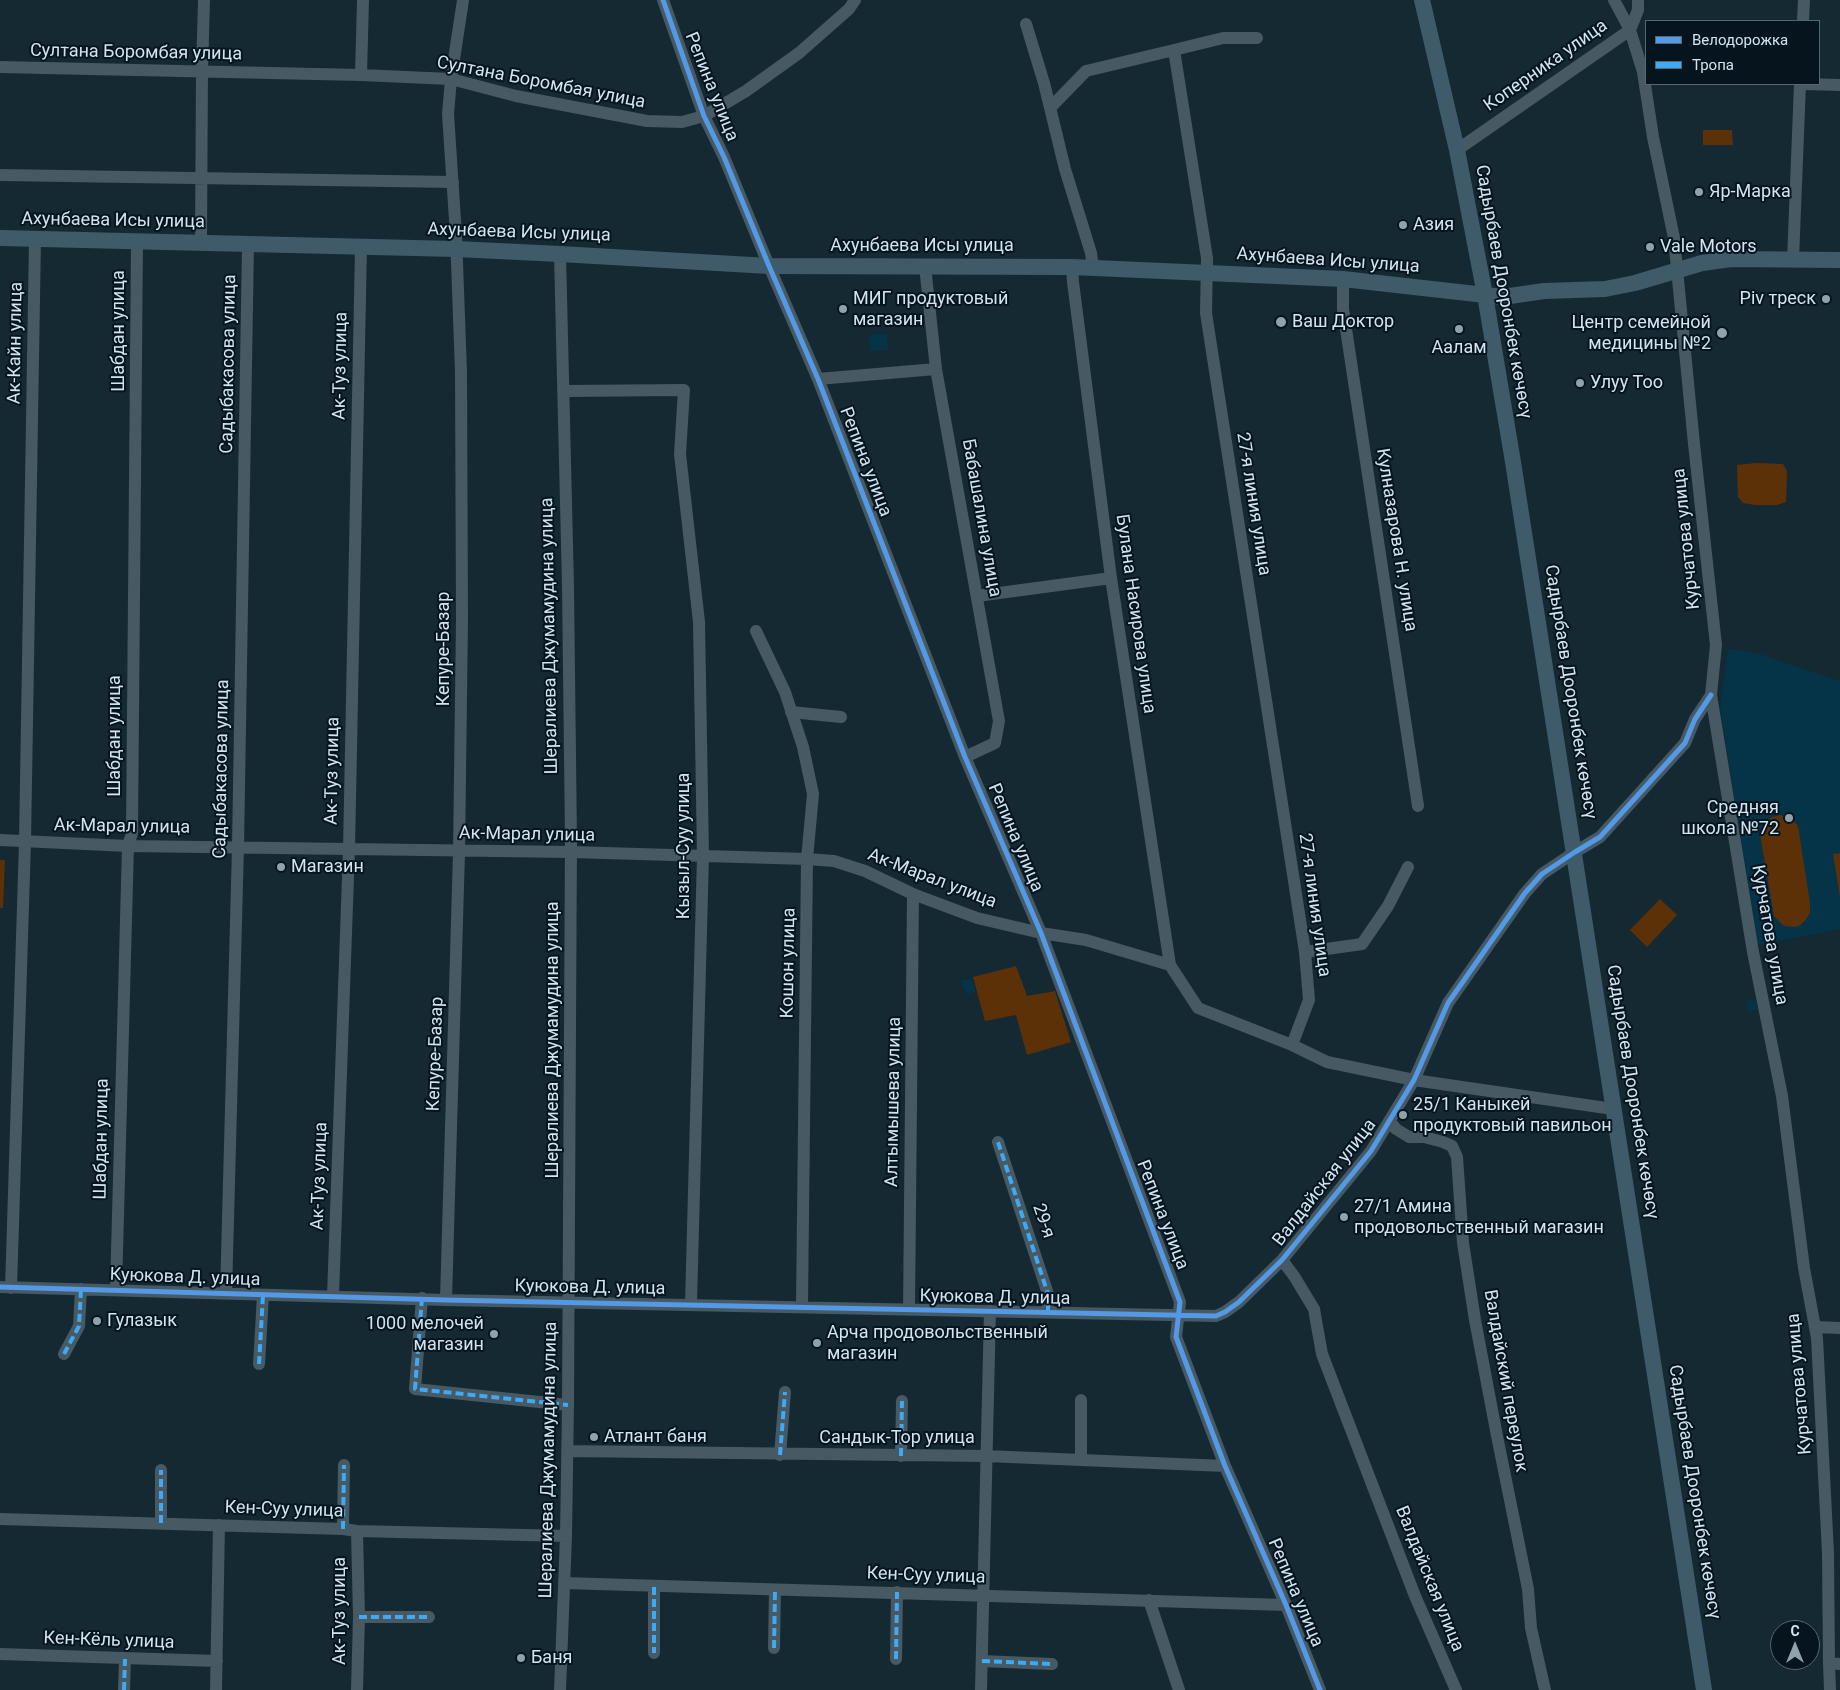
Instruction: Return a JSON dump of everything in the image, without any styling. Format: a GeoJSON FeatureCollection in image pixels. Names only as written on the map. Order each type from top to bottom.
{"type":"FeatureCollection","features":[{"type":"Feature","properties":{"kind":"main road","name":"Садырбаев Дооронбек көчөсү"},"geometry":{"type":"LineString","coordinates":[[1422,0],[1457,150],[1485,295],[1575,852],[1704,1690]]}},
{"type":"Feature","properties":{"kind":"main road","name":"Ахунбаева Исы улица"},"geometry":{"type":"LineString","coordinates":[[0,238],[456,250],[769,266],[1072,267],[1343,279],[1503,297],[1544,291],[1605,289],[1635,283],[1702,263],[1731,259],[1840,260]]}},
{"type":"Feature","properties":{"kind":"street"},"geometry":{"type":"LineString","coordinates":[[201,243],[204,0]]}},
{"type":"Feature","properties":{"kind":"street"},"geometry":{"type":"LineString","coordinates":[[361,75],[363,0]]}},
{"type":"Feature","properties":{"kind":"street","name":"Кепуре-Базар"},"geometry":{"type":"LineString","coordinates":[[446,1300],[459,852],[462,560],[461,372],[453,182],[448,114],[451,79],[463,0]]}},
{"type":"Feature","properties":{"kind":"street","name":"Репина улица"},"geometry":{"type":"LineString","coordinates":[[663,0],[704,116],[724,157],[818,379],[965,757],[1041,933],[1180,1302],[1176,1337],[1225,1466],[1286,1605],[1320,1690]]}},
{"type":"Feature","properties":{"kind":"street","name":"Султана Боромбая улица"},"geometry":{"type":"LineString","coordinates":[[0,67],[361,75],[451,79],[516,96],[647,122],[682,122],[704,116],[746,91],[799,53],[849,9],[855,0]]}},
{"type":"Feature","properties":{"kind":"street","name":"Курчатова улица"},"geometry":{"type":"LineString","coordinates":[[1614,0],[1630,30],[1643,72],[1653,137],[1674,238],[1716,644],[1711,695],[1753,952],[1782,1096],[1804,1268],[1815,1328],[1834,1553],[1834,1664],[1830,1690]]}},
{"type":"Feature","properties":{"kind":"street","name":"Коперника улица"},"geometry":{"type":"LineString","coordinates":[[1457,150],[1630,30],[1638,10],[1638,0]]}},
{"type":"Feature","properties":{"kind":"street"},"geometry":{"type":"LineString","coordinates":[[1803,20],[1804,0]]}},
{"type":"Feature","properties":{"kind":"street"},"geometry":{"type":"LineString","coordinates":[[1026,24],[1093,268]]}},
{"type":"Feature","properties":{"kind":"street"},"geometry":{"type":"LineString","coordinates":[[1050,108],[1086,71],[1223,38],[1257,38]]}},
{"type":"Feature","properties":{"kind":"street","name":"27-я линия улица"},"geometry":{"type":"LineString","coordinates":[[1174,50],[1206,258],[1206,313],[1306,952],[1309,1000],[1292,1045]]}},
{"type":"Feature","properties":{"kind":"street"},"geometry":{"type":"LineString","coordinates":[[1820,84],[1840,85]]}},
{"type":"Feature","properties":{"kind":"street"},"geometry":{"type":"LineString","coordinates":[[1793,260],[1800,85]]}},
{"type":"Feature","properties":{"kind":"street"},"geometry":{"type":"LineString","coordinates":[[0,176],[453,182]]}},
{"type":"Feature","properties":{"kind":"street","name":"Ак-Кайн улица"},"geometry":{"type":"LineString","coordinates":[[6,1287],[25,842],[35,239]]}},
{"type":"Feature","properties":{"kind":"street","name":"Шабдан улица"},"geometry":{"type":"LineString","coordinates":[[116,1290],[128,846],[132,833],[137,241]]}},
{"type":"Feature","properties":{"kind":"street","name":"Садыбакасова улица"},"geometry":{"type":"LineString","coordinates":[[226,1294],[238,847],[248,244]]}},
{"type":"Feature","properties":{"kind":"street","name":"Ак-Туз улица"},"geometry":{"type":"LineString","coordinates":[[333,1296],[349,849],[361,247]]}},
{"type":"Feature","properties":{"kind":"street","name":"Шералиева Джумамудина улица"},"geometry":{"type":"LineString","coordinates":[[560,254],[568,586],[571,852],[568,1405],[566,1536],[560,1690]]}},
{"type":"Feature","properties":{"kind":"street","name":"Бабашалина улица"},"geometry":{"type":"LineString","coordinates":[[925,266],[936,368],[999,721],[995,743],[965,757]]}},
{"type":"Feature","properties":{"kind":"street","name":"Булана Насирова улица"},"geometry":{"type":"LineString","coordinates":[[1072,267],[1111,578],[1170,965]]}},
{"type":"Feature","properties":{"kind":"street","name":"Кулназарова Н. улица"},"geometry":{"type":"LineString","coordinates":[[1343,279],[1342,294],[1345,318],[1418,806]]}},
{"type":"Feature","properties":{"kind":"street"},"geometry":{"type":"LineString","coordinates":[[818,379],[936,368]]}},
{"type":"Feature","properties":{"kind":"street","name":"Кызыл-Суу улица"},"geometry":{"type":"LineString","coordinates":[[563,391],[684,390],[680,454],[699,622],[703,856],[691,1304]]}},
{"type":"Feature","properties":{"kind":"street"},"geometry":{"type":"LineString","coordinates":[[977,596],[1111,578]]}},
{"type":"Feature","properties":{"kind":"street","name":"Кошон улица"},"geometry":{"type":"LineString","coordinates":[[756,631],[785,692],[792,712],[803,748],[812,794],[807,858],[802,1306]]}},
{"type":"Feature","properties":{"kind":"street","name":"Валдайская улица"},"geometry":{"type":"LineString","coordinates":[[1179,1315],[1207,1316],[1225,1312],[1258,1286],[1282,1260],[1371,1151],[1414,1080],[1448,1003],[1520,901],[1542,874],[1600,837],[1685,743],[1695,719],[1711,695]]}},
{"type":"Feature","properties":{"kind":"street"},"geometry":{"type":"LineString","coordinates":[[792,712],[841,716]]}},
{"type":"Feature","properties":{"kind":"street","name":"Ак-Марал улица"},"geometry":{"type":"LineString","coordinates":[[0,840],[128,846],[459,852],[571,852],[807,858],[834,861],[864,871],[913,894],[977,918],[1041,933]]}},
{"type":"Feature","properties":{"kind":"street"},"geometry":{"type":"LineString","coordinates":[[1306,952],[1362,944],[1388,906],[1408,867]]}},
{"type":"Feature","properties":{"kind":"street","name":"Алтымышева улица"},"geometry":{"type":"LineString","coordinates":[[909,1310],[913,894]]}},
{"type":"Feature","properties":{"kind":"street"},"geometry":{"type":"LineString","coordinates":[[1041,933],[1086,940],[1170,965],[1198,1008],[1292,1045],[1327,1062],[1414,1080],[1614,1109]]}},
{"type":"Feature","properties":{"kind":"street","name":"Валдайский переулок"},"geometry":{"type":"LineString","coordinates":[[1390,1122],[1409,1138],[1424,1138],[1452,1146],[1457,1157],[1467,1272],[1495,1426],[1528,1589],[1531,1628],[1545,1690]]}},
{"type":"Feature","properties":{"kind":"street","name":"29-я"},"geometry":{"type":"LineString","coordinates":[[998,1142],[1048,1294],[1048,1312]]}},
{"type":"Feature","properties":{"kind":"street","name":"Валдайская улица"},"geometry":{"type":"LineString","coordinates":[[1282,1260],[1314,1309],[1322,1354],[1415,1596],[1456,1690]]}},
{"type":"Feature","properties":{"kind":"street","name":"Куюкова Д. улица"},"geometry":{"type":"LineString","coordinates":[[6,1287],[446,1300],[1179,1315]]}},
{"type":"Feature","properties":{"kind":"street"},"geometry":{"type":"LineString","coordinates":[[64,1354],[79,1326],[81,1289]]}},
{"type":"Feature","properties":{"kind":"street"},"geometry":{"type":"LineString","coordinates":[[259,1364],[263,1295]]}},
{"type":"Feature","properties":{"kind":"street"},"geometry":{"type":"LineString","coordinates":[[422,1298],[415,1389],[568,1405]]}},
{"type":"Feature","properties":{"kind":"street"},"geometry":{"type":"LineString","coordinates":[[981,1690],[990,1312]]}},
{"type":"Feature","properties":{"kind":"street"},"geometry":{"type":"LineString","coordinates":[[1815,1328],[1840,1328]]}},
{"type":"Feature","properties":{"kind":"street"},"geometry":{"type":"LineString","coordinates":[[780,1455],[785,1392]]}},
{"type":"Feature","properties":{"kind":"street"},"geometry":{"type":"LineString","coordinates":[[1081,1400],[1081,1460]]}},
{"type":"Feature","properties":{"kind":"street"},"geometry":{"type":"LineString","coordinates":[[901,1456],[902,1401]]}},
{"type":"Feature","properties":{"kind":"street","name":"Сандык-Тор улица"},"geometry":{"type":"LineString","coordinates":[[567,1451],[986,1456],[1225,1466]]}},
{"type":"Feature","properties":{"kind":"street"},"geometry":{"type":"LineString","coordinates":[[343,1529],[344,1465]]}},
{"type":"Feature","properties":{"kind":"street"},"geometry":{"type":"LineString","coordinates":[[161,1470],[161,1523]]}},
{"type":"Feature","properties":{"kind":"street","name":"Кен-Суу улица"},"geometry":{"type":"LineString","coordinates":[[0,1519],[566,1536]]}},
{"type":"Feature","properties":{"kind":"street"},"geometry":{"type":"LineString","coordinates":[[216,1690],[220,1525]]}},
{"type":"Feature","properties":{"kind":"street","name":"Ак-Туз улица"},"geometry":{"type":"LineString","coordinates":[[357,1531],[359,1617],[357,1690]]}},
{"type":"Feature","properties":{"kind":"street","name":"Кен-Суу улица"},"geometry":{"type":"LineString","coordinates":[[564,1583],[1286,1605]]}},
{"type":"Feature","properties":{"kind":"street"},"geometry":{"type":"LineString","coordinates":[[654,1587],[654,1653]]}},
{"type":"Feature","properties":{"kind":"street"},"geometry":{"type":"LineString","coordinates":[[774,1648],[776,1590]]}},
{"type":"Feature","properties":{"kind":"street"},"geometry":{"type":"LineString","coordinates":[[896,1659],[897,1592]]}},
{"type":"Feature","properties":{"kind":"street"},"geometry":{"type":"LineString","coordinates":[[1149,1600],[1179,1690]]}},
{"type":"Feature","properties":{"kind":"street"},"geometry":{"type":"LineString","coordinates":[[359,1617],[429,1617]]}},
{"type":"Feature","properties":{"kind":"street","name":"Кен-Кёль улица"},"geometry":{"type":"LineString","coordinates":[[0,1654],[217,1661]]}},
{"type":"Feature","properties":{"kind":"street"},"geometry":{"type":"LineString","coordinates":[[124,1659],[124,1690]]}},
{"type":"Feature","properties":{"kind":"street"},"geometry":{"type":"LineString","coordinates":[[982,1661],[1052,1664]]}},
{"type":"Feature","properties":{"kind":"shaded area"},"geometry":{"type":"Polygon","coordinates":[[[1703,130],[1732,130],[1733,145],[1703,145],[1703,130]]]}},
{"type":"Feature","properties":{"kind":"shaded area"},"geometry":{"type":"Polygon","coordinates":[[[887,334],[888,350],[870,351],[869,335],[887,334]]]}},
{"type":"Feature","properties":{"kind":"shaded area"},"geometry":{"type":"Polygon","coordinates":[[[1756,463],[1783,464],[1787,471],[1786,502],[1777,505],[1755,505],[1743,503],[1738,497],[1737,465],[1756,463]]]}},
{"type":"Feature","properties":{"kind":"shaded area","name":"Средняя школа №72"},"geometry":{"type":"Polygon","coordinates":[[[1728,649],[1757,653],[1840,681],[1840,929],[1758,945],[1720,707],[1728,649]]]}},
{"type":"Feature","properties":{"kind":"shaded area"},"geometry":{"type":"Polygon","coordinates":[[[1780,815],[1792,819],[1798,826],[1810,903],[1810,912],[1807,918],[1801,925],[1795,927],[1784,926],[1774,916],[1760,834],[1766,820],[1780,815]]]}},
{"type":"Feature","properties":{"kind":"shaded area"},"geometry":{"type":"Polygon","coordinates":[[[1840,853],[1840,897],[1833,854],[1840,853]]]}},
{"type":"Feature","properties":{"kind":"shaded area"},"geometry":{"type":"Polygon","coordinates":[[[0,860],[5,860],[3,908],[0,908],[0,860]]]}},
{"type":"Feature","properties":{"kind":"shaded area"},"geometry":{"type":"Polygon","coordinates":[[[1660,899],[1677,915],[1647,947],[1630,930],[1660,899]]]}},
{"type":"Feature","properties":{"kind":"shaded area"},"geometry":{"type":"Polygon","coordinates":[[[1016,966],[1027,996],[1055,991],[1071,1042],[1027,1055],[1016,1015],[985,1021],[973,977],[1016,966]]]}},
{"type":"Feature","properties":{"kind":"shaded area"},"geometry":{"type":"Polygon","coordinates":[[[971,978],[976,991],[967,995],[961,981],[971,978]]]}},
{"type":"Feature","properties":{"kind":"shaded area"},"geometry":{"type":"Polygon","coordinates":[[[1756,1000],[1758,1010],[1748,1011],[1747,1001],[1756,1000]]]}},
{"type":"Feature","properties":{"kind":"marked path"},"geometry":{"type":"LineString","coordinates":[[998,1142],[1048,1294],[1048,1312]]}},
{"type":"Feature","properties":{"kind":"marked path"},"geometry":{"type":"LineString","coordinates":[[64,1354],[79,1326],[81,1289]]}},
{"type":"Feature","properties":{"kind":"marked path"},"geometry":{"type":"LineString","coordinates":[[259,1364],[263,1295]]}},
{"type":"Feature","properties":{"kind":"marked path"},"geometry":{"type":"LineString","coordinates":[[422,1298],[415,1389],[568,1405]]}},
{"type":"Feature","properties":{"kind":"marked path"},"geometry":{"type":"LineString","coordinates":[[780,1455],[785,1392]]}},
{"type":"Feature","properties":{"kind":"marked path"},"geometry":{"type":"LineString","coordinates":[[901,1456],[902,1401]]}},
{"type":"Feature","properties":{"kind":"marked path"},"geometry":{"type":"LineString","coordinates":[[343,1529],[344,1465]]}},
{"type":"Feature","properties":{"kind":"marked path"},"geometry":{"type":"LineString","coordinates":[[161,1470],[161,1523]]}},
{"type":"Feature","properties":{"kind":"marked path"},"geometry":{"type":"LineString","coordinates":[[654,1587],[654,1653]]}},
{"type":"Feature","properties":{"kind":"marked path"},"geometry":{"type":"LineString","coordinates":[[774,1648],[775,1590]]}},
{"type":"Feature","properties":{"kind":"marked path"},"geometry":{"type":"LineString","coordinates":[[896,1659],[897,1592]]}},
{"type":"Feature","properties":{"kind":"marked path"},"geometry":{"type":"LineString","coordinates":[[359,1617],[429,1617]]}},
{"type":"Feature","properties":{"kind":"marked path"},"geometry":{"type":"LineString","coordinates":[[124,1690],[125,1659]]}},
{"type":"Feature","properties":{"kind":"marked path"},"geometry":{"type":"LineString","coordinates":[[982,1661],[1052,1664]]}},
{"type":"Feature","properties":{"kind":"cycle path"},"geometry":{"type":"LineString","coordinates":[[663,0],[704,116],[724,157],[818,379],[965,757],[1041,933],[1180,1302],[1176,1337],[1225,1466],[1286,1605],[1320,1690]]}},
{"type":"Feature","properties":{"kind":"cycle path"},"geometry":{"type":"LineString","coordinates":[[0,1287],[446,1300],[1216,1316],[1239,1302],[1282,1260],[1371,1151],[1414,1080],[1448,1003],[1525,893],[1542,874],[1600,837],[1685,743],[1695,719],[1711,695]]}},
{"type":"Feature","properties":{"kind":"place","name":"Яр-Марка"},"geometry":{"type":"Point","coordinates":[1699,192]}},
{"type":"Feature","properties":{"kind":"place","name":"Азия"},"geometry":{"type":"Point","coordinates":[1403,225]}},
{"type":"Feature","properties":{"kind":"place","name":"Vale Motors"},"geometry":{"type":"Point","coordinates":[1650,247]}},
{"type":"Feature","properties":{"kind":"place","name":"Piv треск"},"geometry":{"type":"Point","coordinates":[1826,299]}},
{"type":"Feature","properties":{"kind":"place","name":"МИГ продуктовый магазин"},"geometry":{"type":"Point","coordinates":[843,309]}},
{"type":"Feature","properties":{"kind":"place","name":"Ваш Доктор"},"geometry":{"type":"Point","coordinates":[1281,322]}},
{"type":"Feature","properties":{"kind":"place","name":"Аалам"},"geometry":{"type":"Point","coordinates":[1459,329]}},
{"type":"Feature","properties":{"kind":"place","name":"Центр семейной медицины №2"},"geometry":{"type":"Point","coordinates":[1722,333]}},
{"type":"Feature","properties":{"kind":"place","name":"Улуу Тоо"},"geometry":{"type":"Point","coordinates":[1580,383]}},
{"type":"Feature","properties":{"kind":"place","name":"Средняя школа №72"},"geometry":{"type":"Point","coordinates":[1789,818]}},
{"type":"Feature","properties":{"kind":"place","name":"Магазин"},"geometry":{"type":"Point","coordinates":[281,867]}},
{"type":"Feature","properties":{"kind":"place","name":"25/1 Каныкей продуктовый павильон"},"geometry":{"type":"Point","coordinates":[1403,1115]}},
{"type":"Feature","properties":{"kind":"place","name":"27/1 Амина продовольственный магазин"},"geometry":{"type":"Point","coordinates":[1344,1217]}},
{"type":"Feature","properties":{"kind":"place","name":"Гулазык"},"geometry":{"type":"Point","coordinates":[97,1321]}},
{"type":"Feature","properties":{"kind":"place","name":"1000 мелочей магазин"},"geometry":{"type":"Point","coordinates":[494,1334]}},
{"type":"Feature","properties":{"kind":"place","name":"Арча продовольственный магазин"},"geometry":{"type":"Point","coordinates":[817,1343]}},
{"type":"Feature","properties":{"kind":"place","name":"Атлант баня"},"geometry":{"type":"Point","coordinates":[594,1437]}},
{"type":"Feature","properties":{"kind":"place","name":"Баня"},"geometry":{"type":"Point","coordinates":[521,1658]}}]}
